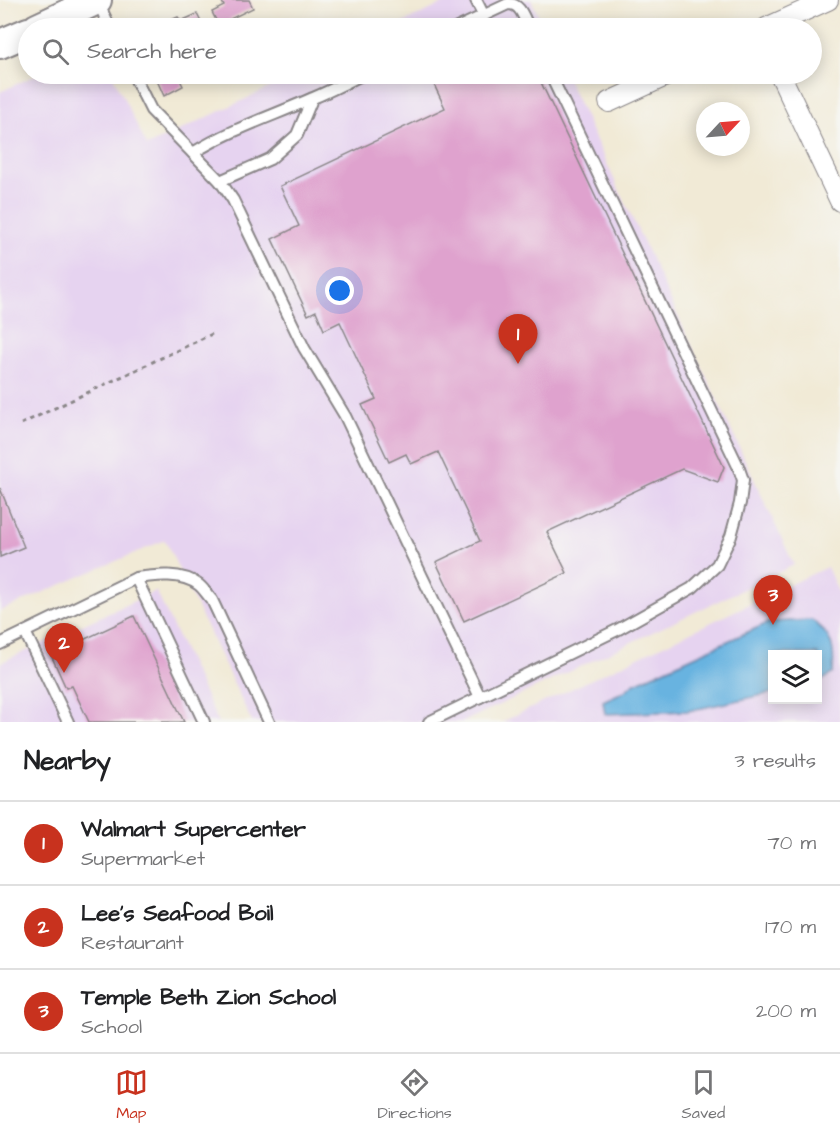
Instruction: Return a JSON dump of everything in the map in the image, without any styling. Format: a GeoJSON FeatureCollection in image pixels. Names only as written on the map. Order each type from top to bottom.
{"type":"FeatureCollection","features":[{"type":"Feature","properties":{"kind":"street"},"geometry":{"type":"LineString","coordinates":[[58,18],[97,0]]}},
{"type":"Feature","properties":{"kind":"street"},"geometry":{"type":"LineString","coordinates":[[788,18],[828,0]]}},
{"type":"Feature","properties":{"kind":"street"},"geometry":{"type":"LineString","coordinates":[[609,102],[648,84]]}},
{"type":"Feature","properties":{"kind":"street"},"geometry":{"type":"LineString","coordinates":[[785,84],[840,201]]}},
{"type":"Feature","properties":{"kind":"lane"},"geometry":{"type":"LineString","coordinates":[[97,0],[105,18]]}},
{"type":"Feature","properties":{"kind":"lane"},"geometry":{"type":"LineString","coordinates":[[476,0],[484,16]]}},
{"type":"Feature","properties":{"kind":"lane"},"geometry":{"type":"LineString","coordinates":[[480,18],[508,4],[518,6],[524,18]]}},
{"type":"Feature","properties":{"kind":"lane"},"geometry":{"type":"LineString","coordinates":[[138,84],[151,110],[220,181],[233,200],[304,348],[345,416],[480,697]]}},
{"type":"Feature","properties":{"kind":"lane"},"geometry":{"type":"LineString","coordinates":[[193,153],[256,121],[343,84]]}},
{"type":"Feature","properties":{"kind":"lane"},"geometry":{"type":"LineString","coordinates":[[429,722],[617,630],[692,588],[717,565],[731,536],[740,503],[743,480],[738,466],[555,84]]}},
{"type":"Feature","properties":{"kind":"lane"},"geometry":{"type":"LineString","coordinates":[[220,181],[270,159],[297,135],[312,99]]}},
{"type":"Feature","properties":{"kind":"lane"},"geometry":{"type":"LineString","coordinates":[[0,644],[136,578],[159,575],[180,577],[199,585],[212,600],[269,722]]}},
{"type":"Feature","properties":{"kind":"lane"},"geometry":{"type":"LineString","coordinates":[[136,578],[204,722]]}},
{"type":"Feature","properties":{"kind":"lane"},"geometry":{"type":"LineString","coordinates":[[25,632],[68,722]]}},
{"type":"Feature","properties":{"kind":"path"},"geometry":{"type":"LineString","coordinates":[[21,424],[212,334]]}},
{"type":"Feature","properties":{"kind":"shaded area"},"geometry":{"type":"Polygon","coordinates":[[[451,0],[531,0],[540,18],[413,18],[451,0]]]}},
{"type":"Feature","properties":{"kind":"shaded area"},"geometry":{"type":"Polygon","coordinates":[[[18,83],[117,84],[147,146],[277,84],[570,84],[794,565],[463,722],[252,722],[165,540],[0,611],[0,92],[18,83]]]}},
{"type":"Feature","properties":{"kind":"shaded area"},"geometry":{"type":"Polygon","coordinates":[[[827,567],[840,596],[840,722],[502,722],[827,567]]]}},
{"type":"Feature","properties":{"kind":"shaded area"},"geometry":{"type":"Polygon","coordinates":[[[156,591],[218,722],[0,722],[0,663],[156,591]]]}},
{"type":"Feature","properties":{"kind":"water"},"geometry":{"type":"Polygon","coordinates":[[[812,620],[831,643],[834,656],[833,673],[822,680],[822,650],[768,650],[768,694],[688,711],[605,714],[603,701],[625,691],[633,684],[770,622],[812,620]]]}},
{"type":"Feature","properties":{"kind":"building"},"geometry":{"type":"Polygon","coordinates":[[[221,0],[249,0],[253,8],[232,18],[215,18],[212,12],[224,6],[221,0]]]}},
{"type":"Feature","properties":{"kind":"building"},"geometry":{"type":"Polygon","coordinates":[[[159,84],[182,84],[183,86],[164,96],[159,84]]]}},
{"type":"Feature","properties":{"kind":"building"},"geometry":{"type":"Polygon","coordinates":[[[434,84],[542,84],[724,467],[718,482],[682,469],[547,532],[567,573],[464,621],[436,562],[480,541],[438,452],[411,464],[406,454],[389,462],[362,405],[376,399],[340,322],[324,330],[316,311],[308,315],[272,239],[299,226],[280,186],[445,108],[434,84]]]}},
{"type":"Feature","properties":{"kind":"building"},"geometry":{"type":"Polygon","coordinates":[[[0,488],[24,547],[0,557],[0,488]]]}},
{"type":"Feature","properties":{"kind":"building"},"geometry":{"type":"Polygon","coordinates":[[[134,616],[184,722],[89,722],[72,686],[66,688],[51,655],[134,616]]]}},
{"type":"Feature","properties":{"kind":"place","name":"Walmart Supercenter"},"geometry":{"type":"Point","coordinates":[518,364]}},
{"type":"Feature","properties":{"kind":"place","name":"Temple Beth Zion School"},"geometry":{"type":"Point","coordinates":[773,625]}},
{"type":"Feature","properties":{"kind":"place","name":"Lee's Seafood Boil"},"geometry":{"type":"Point","coordinates":[64,673]}}]}
